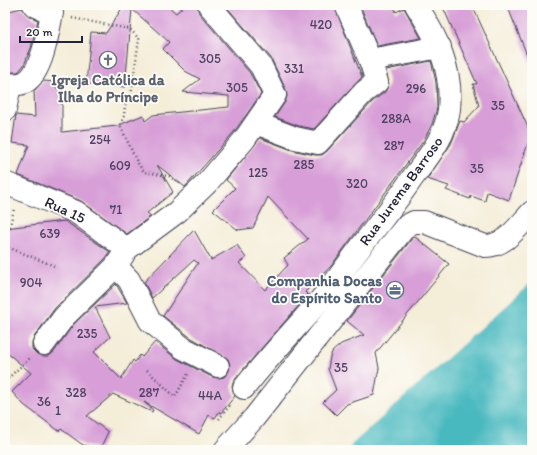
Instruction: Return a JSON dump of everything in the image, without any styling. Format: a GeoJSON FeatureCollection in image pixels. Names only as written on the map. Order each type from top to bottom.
{"type":"FeatureCollection","features":[{"type":"Feature","properties":{"kind":"street"},"geometry":{"type":"LineString","coordinates":[[44,344],[64,318],[122,257],[193,198],[233,154],[275,95],[262,66],[209,5]]}},
{"type":"Feature","properties":{"kind":"street"},"geometry":{"type":"LineString","coordinates":[[256,123],[295,138],[318,144],[364,92],[376,82],[370,60],[346,5]]}},
{"type":"Feature","properties":{"kind":"street","name":"Rua Jurema Barroso"},"geometry":{"type":"LineString","coordinates":[[244,388],[273,352],[320,300],[399,199],[434,149],[444,131],[449,110],[448,72],[440,47],[416,5]]}},
{"type":"Feature","properties":{"kind":"street"},"geometry":{"type":"LineString","coordinates":[[5,110],[7,85],[23,83],[30,79],[37,70],[43,9]]}},
{"type":"Feature","properties":{"kind":"street"},"geometry":{"type":"LineString","coordinates":[[370,60],[440,47]]}},
{"type":"Feature","properties":{"kind":"street","name":"Rua 15"},"geometry":{"type":"LineString","coordinates":[[12,186],[76,212],[122,257],[129,280],[150,321],[178,345],[209,360]]}},
{"type":"Feature","properties":{"kind":"street"},"geometry":{"type":"LineString","coordinates":[[225,450],[254,418],[406,226],[414,222],[424,222],[484,246],[495,246],[505,240],[532,212]]}},
{"type":"Feature","properties":{"kind":"path"},"geometry":{"type":"LineString","coordinates":[[43,9],[130,29],[139,39],[131,96],[125,105],[124,116],[120,125],[137,162],[144,172],[170,176],[193,198]]}},
{"type":"Feature","properties":{"kind":"path"},"geometry":{"type":"LineString","coordinates":[[12,186],[5,246],[57,267]]}},
{"type":"Feature","properties":{"kind":"path"},"geometry":{"type":"LineString","coordinates":[[5,380],[32,355],[40,360],[44,344]]}},
{"type":"Feature","properties":{"kind":"path"},"geometry":{"type":"LineString","coordinates":[[147,370],[175,397],[209,360]]}},
{"type":"Feature","properties":{"kind":"water"},"geometry":{"type":"Polygon","coordinates":[[[532,282],[532,450],[347,450],[349,446],[532,282]]]}},
{"type":"Feature","properties":{"kind":"pier"},"geometry":{"type":"Polygon","coordinates":[[[532,280],[532,282],[350,446],[356,450],[345,450],[348,445],[532,280]]]}},
{"type":"Feature","properties":{"kind":"building"},"geometry":{"type":"Polygon","coordinates":[[[124,5],[167,5],[176,13],[185,5],[197,5],[199,13],[250,73],[261,94],[234,132],[185,187],[157,165],[173,192],[147,213],[151,216],[127,234],[81,201],[18,175],[29,145],[12,143],[16,115],[35,117],[34,91],[43,81],[56,82],[56,88],[62,88],[62,132],[117,126],[143,115],[145,121],[153,115],[229,107],[229,96],[183,92],[200,79],[185,71],[163,49],[169,42],[132,9],[125,87],[86,84],[91,32],[106,33],[124,5]]]}},
{"type":"Feature","properties":{"kind":"building"},"geometry":{"type":"Polygon","coordinates":[[[225,5],[334,5],[362,77],[314,129],[299,126],[275,117],[285,102],[287,96],[286,90],[271,58],[225,5]]]}},
{"type":"Feature","properties":{"kind":"building"},"geometry":{"type":"Polygon","coordinates":[[[360,5],[393,5],[396,12],[404,8],[421,38],[377,46],[360,5]]]}},
{"type":"Feature","properties":{"kind":"building"},"geometry":{"type":"Polygon","coordinates":[[[442,5],[472,5],[531,134],[509,200],[487,192],[485,201],[471,196],[470,199],[446,190],[449,186],[427,179],[451,144],[460,121],[464,122],[479,106],[473,84],[477,84],[442,5]]]}},
{"type":"Feature","properties":{"kind":"building"},"geometry":{"type":"Polygon","coordinates":[[[507,5],[532,5],[532,65],[531,65],[507,5]]]}},
{"type":"Feature","properties":{"kind":"building"},"geometry":{"type":"Polygon","coordinates":[[[22,8],[29,16],[38,20],[31,48],[24,65],[18,72],[8,72],[5,71],[5,12],[22,8]]]}},
{"type":"Feature","properties":{"kind":"building"},"geometry":{"type":"Polygon","coordinates":[[[431,61],[436,82],[437,108],[432,124],[424,140],[331,266],[305,292],[308,295],[234,380],[232,386],[235,396],[215,418],[209,415],[199,434],[144,402],[153,410],[152,412],[113,394],[87,416],[108,432],[100,449],[83,445],[61,429],[59,431],[24,405],[12,392],[31,373],[5,351],[5,228],[65,221],[110,252],[106,258],[55,308],[34,337],[32,349],[37,354],[49,356],[54,352],[73,325],[116,284],[127,303],[95,307],[110,337],[94,352],[121,379],[133,360],[135,362],[140,355],[142,357],[155,342],[177,359],[212,377],[224,377],[229,371],[230,365],[228,359],[190,337],[163,316],[198,263],[194,260],[152,298],[144,282],[194,230],[211,260],[237,245],[246,258],[239,263],[265,290],[288,265],[284,258],[308,239],[268,197],[253,228],[238,230],[213,210],[235,188],[226,180],[260,138],[292,150],[322,155],[373,101],[385,92],[389,85],[386,70],[431,61]]]}},
{"type":"Feature","properties":{"kind":"building","name":"Companhia Docas do Espírito Santo"},"geometry":{"type":"Polygon","coordinates":[[[414,236],[449,264],[376,353],[379,368],[374,395],[347,404],[336,415],[323,402],[336,390],[328,369],[332,352],[341,344],[364,335],[347,321],[414,236]]]}},
{"type":"Feature","properties":{"kind":"place","name":"Igreja Católica da Ilha do Príncipe"},"geometry":{"type":"Point","coordinates":[108,60]}},
{"type":"Feature","properties":{"kind":"place","name":"Companhia Docas do Espírito Santo"},"geometry":{"type":"Point","coordinates":[395,290]}}]}
